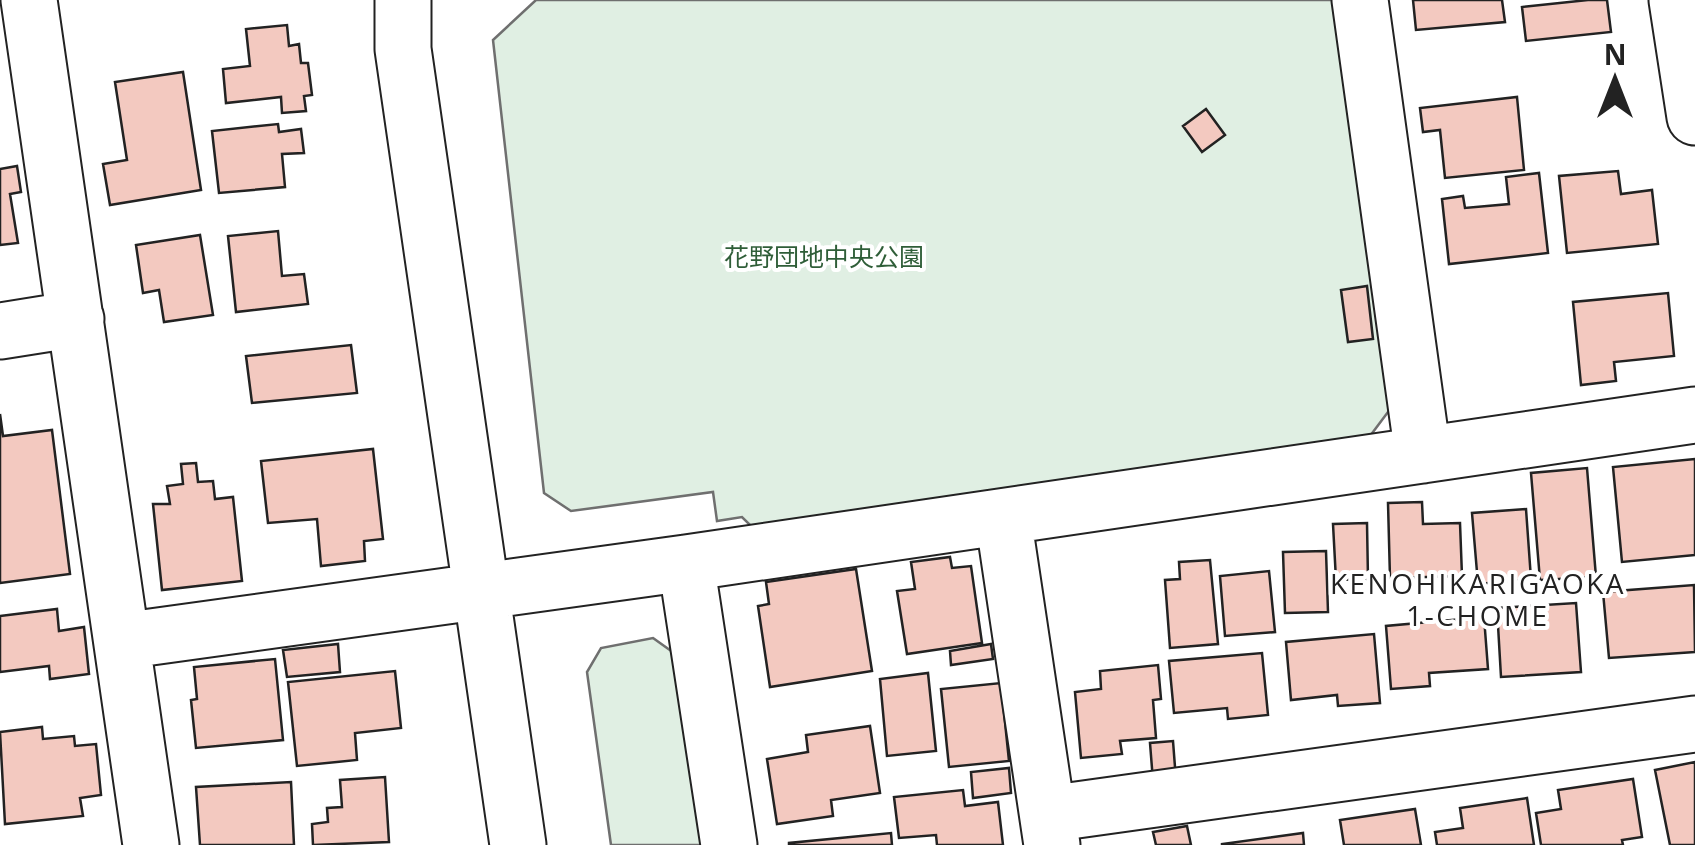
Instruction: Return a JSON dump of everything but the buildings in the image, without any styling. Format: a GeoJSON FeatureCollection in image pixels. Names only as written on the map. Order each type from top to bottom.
{"type":"FeatureCollection","features":[{"type":"Feature","properties":{"kind":"street"},"geometry":{"type":"LineString","coordinates":[[29,0],[151,845]]}},
{"type":"Feature","properties":{"kind":"street"},"geometry":{"type":"LineString","coordinates":[[403,0],[402,49],[518,845]]}},
{"type":"Feature","properties":{"kind":"street"},"geometry":{"type":"LineString","coordinates":[[1360,0],[1424,455]]}},
{"type":"Feature","properties":{"kind":"street"},"geometry":{"type":"LineString","coordinates":[[1677,0],[1693,94]]}},
{"type":"Feature","properties":{"kind":"street"},"geometry":{"type":"LineString","coordinates":[[0,331],[76,320]]}},
{"type":"Feature","properties":{"kind":"street"},"geometry":{"type":"LineString","coordinates":[[122,641],[686,563],[1695,415]]}},
{"type":"Feature","properties":{"kind":"street"},"geometry":{"type":"LineString","coordinates":[[1003,517],[1050,829],[1695,724]]}},
{"type":"Feature","properties":{"kind":"street"},"geometry":{"type":"LineString","coordinates":[[686,563],[729,845]]}},
{"type":"Feature","properties":{"kind":"green space","name":"花野団地中央公園"},"geometry":{"type":"Polygon","coordinates":[[[536,0],[1334,0],[1394,404],[1367,440],[752,527],[742,517],[717,521],[713,492],[571,511],[544,493],[493,40],[536,0]]]}},
{"type":"Feature","properties":{"kind":"green space"},"geometry":{"type":"Polygon","coordinates":[[[653,638],[674,653],[702,845],[611,845],[587,672],[601,648],[653,638]]]}},
{"type":"Feature","properties":{"kind":"district","name":"KENOHIKARIGAOKA 1-CHOME"},"geometry":{"type":"Point","coordinates":[1478,600]}}]}
